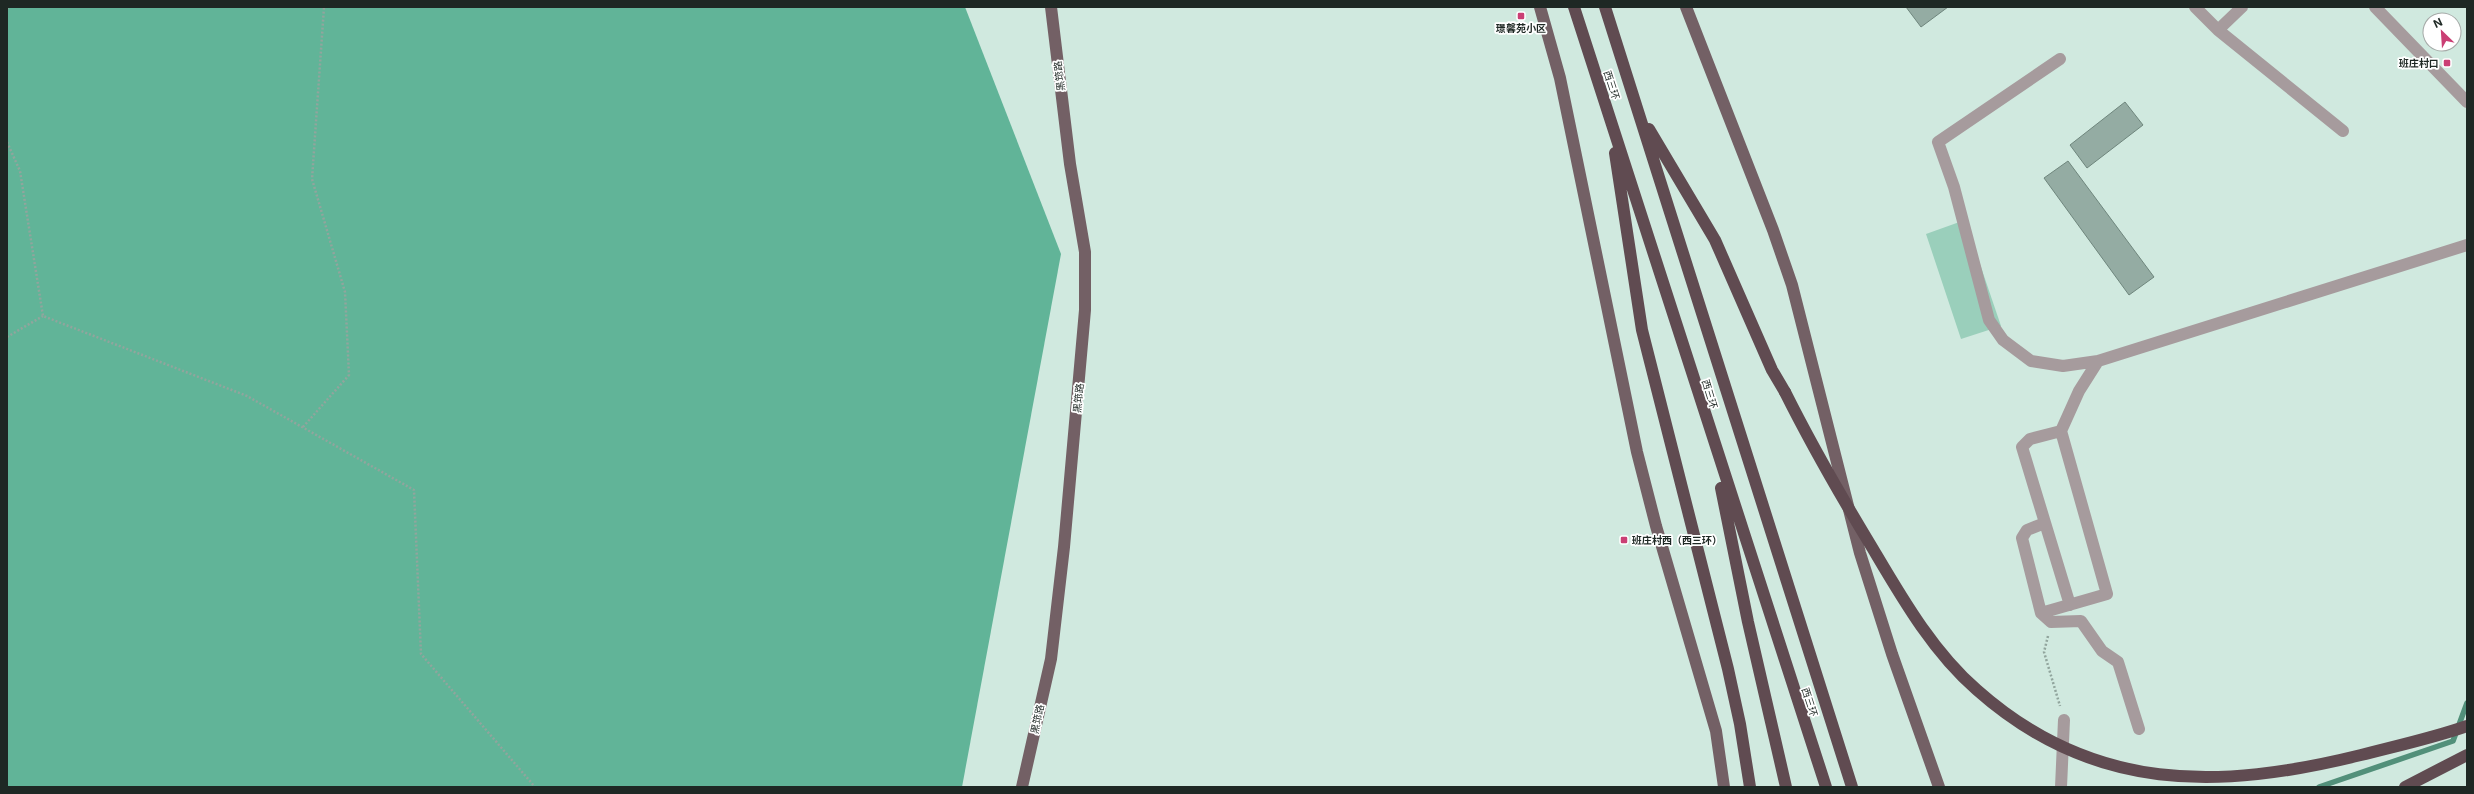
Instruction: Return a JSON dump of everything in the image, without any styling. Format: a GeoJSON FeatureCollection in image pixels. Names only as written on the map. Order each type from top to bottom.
{"type":"FeatureCollection","features":[{"type":"Feature","properties":{"kind":"highway","name":"西三环"},"geometry":{"type":"LineString","coordinates":[[1574,7],[1826,787]]}},
{"type":"Feature","properties":{"kind":"highway","name":"西三环"},"geometry":{"type":"LineString","coordinates":[[1605,7],[1852,787]]}},
{"type":"Feature","properties":{"kind":"highway"},"geometry":{"type":"LineString","coordinates":[[1638,108],[1715,240],[1772,370],[1831,480],[1908,607],[1936,645],[1975,689],[2010,717],[2048,739],[2092,759],[2133,771],[2172,777],[2211,778],[2266,774],[2318,766],[2467,726]]}},
{"type":"Feature","properties":{"kind":"highway"},"geometry":{"type":"LineString","coordinates":[[1609,116],[1642,330],[1712,602],[1742,739],[1750,787]]}},
{"type":"Feature","properties":{"kind":"highway"},"geometry":{"type":"LineString","coordinates":[[1708,424],[1748,622],[1786,787]]}},
{"type":"Feature","properties":{"kind":"highway"},"geometry":{"type":"LineString","coordinates":[[2405,787],[2467,755]]}},
{"type":"Feature","properties":{"kind":"main road","name":"黑筇路"},"geometry":{"type":"LineString","coordinates":[[1022,787],[1051,659],[1064,547],[1085,310],[1085,252],[1070,164],[1051,7]]}},
{"type":"Feature","properties":{"kind":"main road"},"geometry":{"type":"LineString","coordinates":[[1540,7],[1563,93],[1637,452],[1656,526],[1716,731],[1724,787]]}},
{"type":"Feature","properties":{"kind":"main road"},"geometry":{"type":"LineString","coordinates":[[1686,7],[1773,230],[1792,285],[1860,552],[1892,654],[1939,787]]}},
{"type":"Feature","properties":{"kind":"street"},"geometry":{"type":"LineString","coordinates":[[2195,7],[2218,30],[2344,131]]}},
{"type":"Feature","properties":{"kind":"street"},"geometry":{"type":"LineString","coordinates":[[2218,30],[2242,7]]}},
{"type":"Feature","properties":{"kind":"street"},"geometry":{"type":"LineString","coordinates":[[2375,7],[2467,102]]}},
{"type":"Feature","properties":{"kind":"street"},"geometry":{"type":"LineString","coordinates":[[2060,59],[1938,142],[1954,187],[1988,320],[2003,340],[2030,360],[2063,366],[2098,362],[2467,245]]}},
{"type":"Feature","properties":{"kind":"street"},"geometry":{"type":"LineString","coordinates":[[2041,613],[2107,594],[2061,431],[2080,391],[2098,362]]}},
{"type":"Feature","properties":{"kind":"street"},"geometry":{"type":"LineString","coordinates":[[2061,431],[2030,439],[2022,447],[2070,605]]}},
{"type":"Feature","properties":{"kind":"street"},"geometry":{"type":"LineString","coordinates":[[2045,523],[2027,530],[2022,538],[2041,613],[2051,622],[2081,621],[2102,651],[2118,662],[2139,729]]}},
{"type":"Feature","properties":{"kind":"street"},"geometry":{"type":"LineString","coordinates":[[2061,787],[2064,720]]}},
{"type":"Feature","properties":{"kind":"path"},"geometry":{"type":"LineString","coordinates":[[303,427],[350,375],[345,292],[312,180],[324,7]]}},
{"type":"Feature","properties":{"kind":"path"},"geometry":{"type":"LineString","coordinates":[[7,142],[20,171],[43,316]]}},
{"type":"Feature","properties":{"kind":"path"},"geometry":{"type":"LineString","coordinates":[[43,316],[247,396],[414,490],[421,654],[535,787]]}},
{"type":"Feature","properties":{"kind":"path"},"geometry":{"type":"LineString","coordinates":[[7,337],[43,316]]}},
{"type":"Feature","properties":{"kind":"path"},"geometry":{"type":"LineString","coordinates":[[2051,622],[2044,652],[2064,720]]}},
{"type":"Feature","properties":{"kind":"green space"},"geometry":{"type":"Polygon","coordinates":[[[7,7],[965,7],[1061,254],[962,787],[7,787],[7,7]]]}},
{"type":"Feature","properties":{"kind":"green space"},"geometry":{"type":"Polygon","coordinates":[[[1965,220],[2001,326],[1961,339],[1926,234],[1965,220]]]}},
{"type":"Feature","properties":{"kind":"building"},"geometry":{"type":"Polygon","coordinates":[[[1906,7],[1948,7],[1921,27],[1906,7]]]}},
{"type":"Feature","properties":{"kind":"building"},"geometry":{"type":"Polygon","coordinates":[[[2125,102],[2143,125],[2087,168],[2070,145],[2125,102]]]}},
{"type":"Feature","properties":{"kind":"building"},"geometry":{"type":"Polygon","coordinates":[[[2068,161],[2154,277],[2129,295],[2044,178],[2068,161]]]}},
{"type":"Feature","properties":{"kind":"waterway"},"geometry":{"type":"LineString","coordinates":[[2319,787],[2453,741],[2467,703]]}},
{"type":"Feature","properties":{"kind":"place","name":"璟馨苑小区"},"geometry":{"type":"Point","coordinates":[1521,16]}},
{"type":"Feature","properties":{"kind":"place","name":"班庄村口"},"geometry":{"type":"Point","coordinates":[2447,63]}},
{"type":"Feature","properties":{"kind":"place","name":"班庄村西（西三环）"},"geometry":{"type":"Point","coordinates":[1624,540]}}]}
